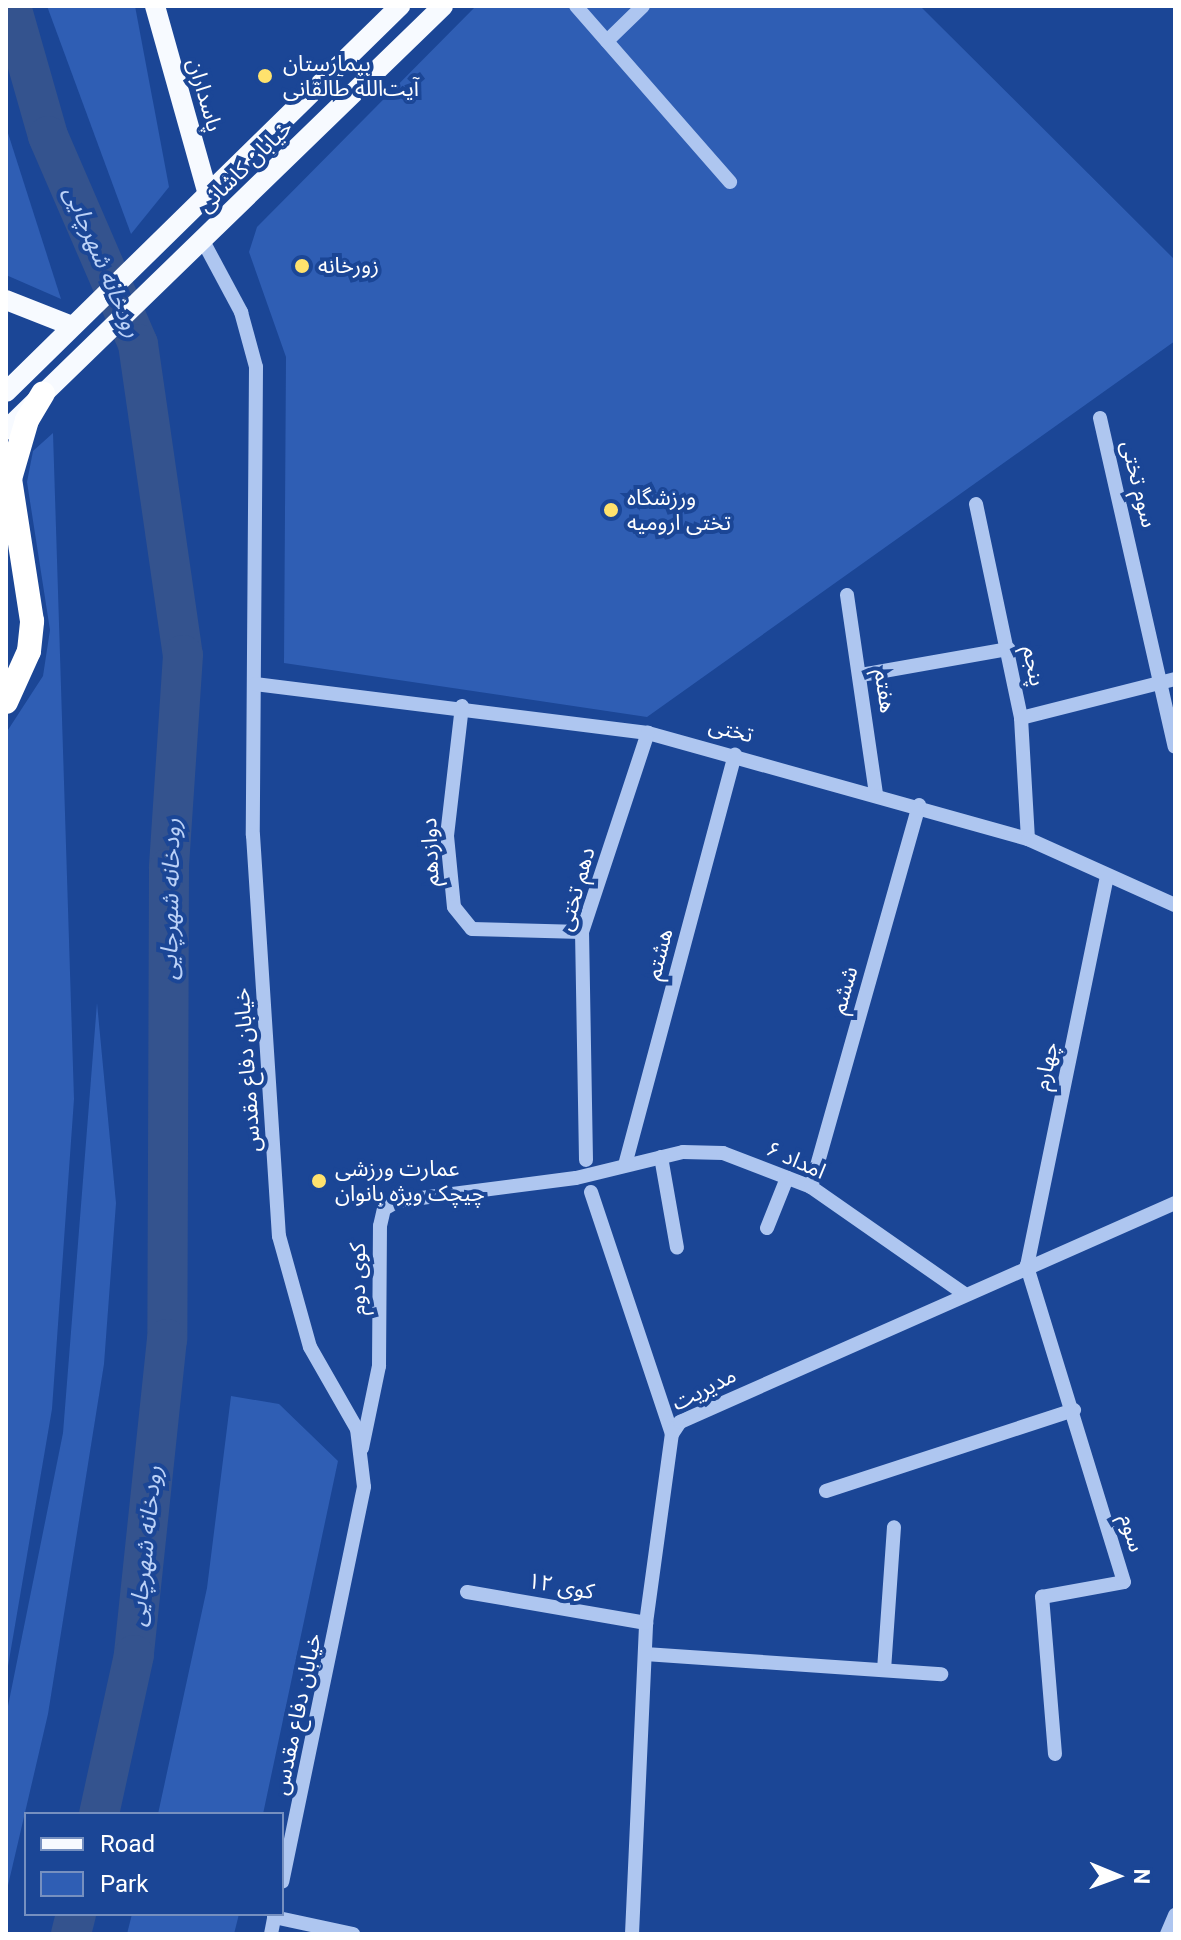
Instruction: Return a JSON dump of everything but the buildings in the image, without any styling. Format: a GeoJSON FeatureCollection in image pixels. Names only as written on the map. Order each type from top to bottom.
{"type":"FeatureCollection","features":[{"type":"Feature","properties":{"kind":"highway"},"geometry":{"type":"LineString","coordinates":[[6,702],[29,651],[32,621],[10,479],[27,420],[43,393]]}},
{"type":"Feature","properties":{"kind":"main road","name":"پاسداران"},"geometry":{"type":"LineString","coordinates":[[155,6],[209,198]]}},
{"type":"Feature","properties":{"kind":"main road","name":"خیابان کاشانی"},"geometry":{"type":"LineString","coordinates":[[6,392],[209,198],[400,6]]}},
{"type":"Feature","properties":{"kind":"main road","name":"خیابان کاشانی"},"geometry":{"type":"LineString","coordinates":[[6,430],[443,6]]}},
{"type":"Feature","properties":{"kind":"main road"},"geometry":{"type":"LineString","coordinates":[[6,300],[36,318],[72,326]]}},
{"type":"Feature","properties":{"kind":"street"},"geometry":{"type":"LineString","coordinates":[[576,6],[730,182]]}},
{"type":"Feature","properties":{"kind":"street"},"geometry":{"type":"LineString","coordinates":[[607,41],[643,6]]}},
{"type":"Feature","properties":{"kind":"street","name":"خیابان دفاع مقدس"},"geometry":{"type":"LineString","coordinates":[[203,241],[241,312],[256,367],[253,835],[279,1236],[310,1347],[357,1429],[360,1457],[356,1546],[284,1873]]}},
{"type":"Feature","properties":{"kind":"street","name":"سوم تختی"},"geometry":{"type":"LineString","coordinates":[[1100,418],[1170,680],[1175,747]]}},
{"type":"Feature","properties":{"kind":"street","name":"پنجم"},"geometry":{"type":"LineString","coordinates":[[976,504],[1009,649],[1021,718],[1028,839]]}},
{"type":"Feature","properties":{"kind":"street","name":"هفتم"},"geometry":{"type":"LineString","coordinates":[[847,595],[876,794]]}},
{"type":"Feature","properties":{"kind":"street"},"geometry":{"type":"LineString","coordinates":[[861,675],[1009,649]]}},
{"type":"Feature","properties":{"kind":"street"},"geometry":{"type":"LineString","coordinates":[[1021,718],[1170,680]]}},
{"type":"Feature","properties":{"kind":"street","name":"تختی"},"geometry":{"type":"LineString","coordinates":[[255,684],[462,706],[648,733],[919,805],[1028,839],[1175,905]]}},
{"type":"Feature","properties":{"kind":"street","name":"دوازدهم"},"geometry":{"type":"LineString","coordinates":[[462,706],[447,836],[454,907],[472,929],[582,932]]}},
{"type":"Feature","properties":{"kind":"street","name":"دهم تختی"},"geometry":{"type":"LineString","coordinates":[[586,1160],[582,932],[648,733]]}},
{"type":"Feature","properties":{"kind":"street","name":"هشتم"},"geometry":{"type":"LineString","coordinates":[[625,1165],[735,754]]}},
{"type":"Feature","properties":{"kind":"street","name":"ششم"},"geometry":{"type":"LineString","coordinates":[[811,1187],[919,805]]}},
{"type":"Feature","properties":{"kind":"street","name":"چهارم"},"geometry":{"type":"LineString","coordinates":[[1027,1266],[1107,876]]}},
{"type":"Feature","properties":{"kind":"street","name":"امداد ۶"},"geometry":{"type":"LineString","coordinates":[[585,1176],[661,1157],[723,1153],[811,1187],[963,1293]]}},
{"type":"Feature","properties":{"kind":"street"},"geometry":{"type":"LineString","coordinates":[[661,1157],[677,1248]]}},
{"type":"Feature","properties":{"kind":"street","name":"کوی دوم"},"geometry":{"type":"LineString","coordinates":[[360,1457],[379,1366],[384,1209],[398,1201],[585,1176]]}},
{"type":"Feature","properties":{"kind":"street"},"geometry":{"type":"LineString","coordinates":[[767,1228],[787,1178]]}},
{"type":"Feature","properties":{"kind":"street"},"geometry":{"type":"LineString","coordinates":[[591,1192],[672,1434]]}},
{"type":"Feature","properties":{"kind":"street","name":"مدیریت"},"geometry":{"type":"LineString","coordinates":[[632,1934],[646,1623],[672,1434],[680,1422],[963,1293],[1175,1204]]}},
{"type":"Feature","properties":{"kind":"street","name":"سوم"},"geometry":{"type":"LineString","coordinates":[[1027,1266],[1074,1410],[1124,1582],[1042,1597],[1055,1754]]}},
{"type":"Feature","properties":{"kind":"street"},"geometry":{"type":"LineString","coordinates":[[826,1491],[1074,1410]]}},
{"type":"Feature","properties":{"kind":"street"},"geometry":{"type":"LineString","coordinates":[[884,1670],[894,1527]]}},
{"type":"Feature","properties":{"kind":"street","name":"کوی ۱۲"},"geometry":{"type":"LineString","coordinates":[[467,1592],[646,1623]]}},
{"type":"Feature","properties":{"kind":"street"},"geometry":{"type":"LineString","coordinates":[[645,1654],[941,1674]]}},
{"type":"Feature","properties":{"kind":"street"},"geometry":{"type":"LineString","coordinates":[[1167,1934],[1175,1915]]}},
{"type":"Feature","properties":{"kind":"street"},"geometry":{"type":"LineString","coordinates":[[271,1934],[275,1916],[353,1934]]}},
{"type":"Feature","properties":{"kind":"green space"},"geometry":{"type":"Polygon","coordinates":[[[47,6],[135,6],[169,187],[131,234],[47,6]]]}},
{"type":"Feature","properties":{"kind":"green space","name":"ورزشگاه تختی ارومیه"},"geometry":{"type":"Polygon","coordinates":[[[476,6],[920,6],[1175,260],[1175,341],[647,717],[284,663],[286,357],[249,252],[257,227],[476,6]]]}},
{"type":"Feature","properties":{"kind":"green space"},"geometry":{"type":"Polygon","coordinates":[[[6,127],[61,299],[6,275],[6,127]]]}},
{"type":"Feature","properties":{"kind":"green space"},"geometry":{"type":"Polygon","coordinates":[[[53,433],[74,1099],[52,1409],[6,1678],[6,733],[43,676],[50,630],[27,482],[33,451],[53,433]]]}},
{"type":"Feature","properties":{"kind":"green space"},"geometry":{"type":"Polygon","coordinates":[[[97,1003],[116,1203],[104,1364],[48,1714],[6,1894],[6,1716],[63,1433],[97,1003]]]}},
{"type":"Feature","properties":{"kind":"green space"},"geometry":{"type":"Polygon","coordinates":[[[231,1396],[279,1404],[338,1461],[263,1812],[158,1812],[207,1588],[231,1396]]]}},
{"type":"Feature","properties":{"kind":"green space"},"geometry":{"type":"Polygon","coordinates":[[[132,1916],[238,1916],[234,1934],[127,1934],[132,1916]]]}},
{"type":"Feature","properties":{"kind":"waterway","name":"رودخانه شهرچایی"},"geometry":{"type":"LineString","coordinates":[[11,6],[48,136],[138,344],[183,655],[169,868],[167,1339],[134,1655],[99,1812]]}},
{"type":"Feature","properties":{"kind":"waterway","name":"رودخانه شهرچایی"},"geometry":{"type":"LineString","coordinates":[[71,1934],[76,1916]]}},
{"type":"Feature","properties":{"kind":"place","name":"بیمارستان آیت‌الله طالقانی"},"geometry":{"type":"Point","coordinates":[265,76]}},
{"type":"Feature","properties":{"kind":"place","name":"زورخانه"},"geometry":{"type":"Point","coordinates":[302,266]}},
{"type":"Feature","properties":{"kind":"place","name":"ورزشگاه تختی ارومیه"},"geometry":{"type":"Point","coordinates":[611,510]}},
{"type":"Feature","properties":{"kind":"place","name":"عمارت ورزشی چیچک ویژه بانوان"},"geometry":{"type":"Point","coordinates":[319,1181]}}]}
